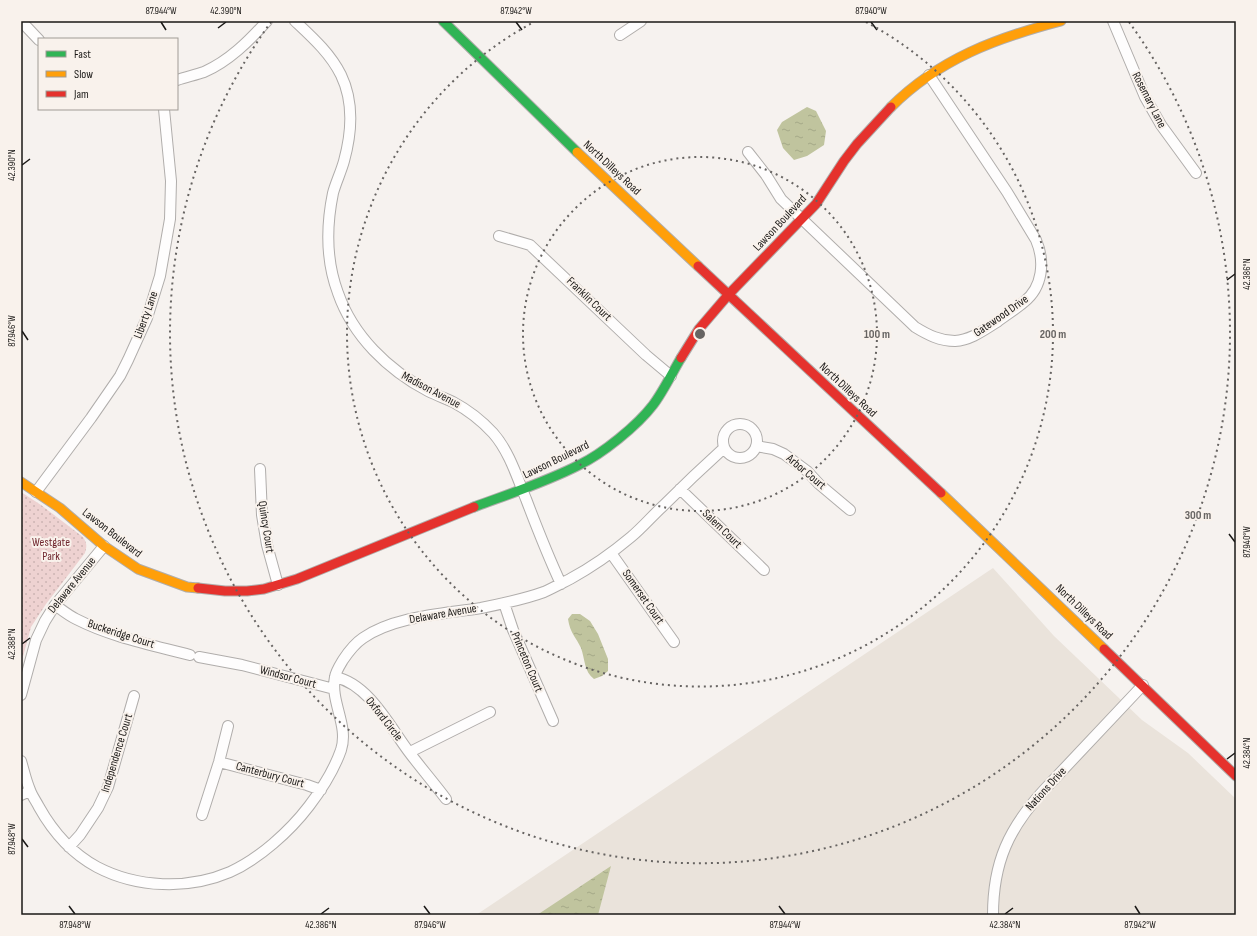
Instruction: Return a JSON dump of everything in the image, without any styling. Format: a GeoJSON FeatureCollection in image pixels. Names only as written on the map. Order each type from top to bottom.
{"type":"FeatureCollection","features":[{"type":"Feature","properties":{"kind":"street"},"geometry":{"type":"LineString","coordinates":[[21,21],[38,39]]}},
{"type":"Feature","properties":{"kind":"street"},"geometry":{"type":"LineString","coordinates":[[178,80],[204,72],[222,62],[239,50],[267,21]]}},
{"type":"Feature","properties":{"kind":"street","name":"Madison Avenue"},"geometry":{"type":"LineString","coordinates":[[294,21],[324,49],[340,74],[346,88],[350,106],[351,122],[348,142],[333,192],[328,230],[329,258],[338,294],[358,332],[379,356],[400,374],[428,391],[467,410],[480,419],[494,434],[508,456],[561,584]]}},
{"type":"Feature","properties":{"kind":"street","name":"North Dilleys Road"},"geometry":{"type":"LineString","coordinates":[[443,21],[587,162],[986,535],[1236,776]]}},
{"type":"Feature","properties":{"kind":"street"},"geometry":{"type":"LineString","coordinates":[[620,35],[641,21]]}},
{"type":"Feature","properties":{"kind":"street","name":"Lawson Boulevard"},"geometry":{"type":"LineString","coordinates":[[21,482],[60,508],[104,546],[138,569],[187,587],[225,591],[247,591],[278,585],[304,576],[471,508],[522,490],[580,465],[624,434],[653,405],[699,329],[729,294],[816,204],[857,144],[903,95],[947,64],[982,46],[1022,31],[1061,21]]}},
{"type":"Feature","properties":{"kind":"street","name":"Rosemary Lane"},"geometry":{"type":"LineString","coordinates":[[1113,21],[1145,96],[1161,125],[1196,173]]}},
{"type":"Feature","properties":{"kind":"street","name":"Gatewood Drive"},"geometry":{"type":"LineString","coordinates":[[748,152],[766,175],[781,199],[915,326],[926,334],[938,339],[955,341],[968,339],[983,331],[1026,302],[1034,292],[1040,278],[1042,265],[1040,248],[1007,192],[930,75]]}},
{"type":"Feature","properties":{"kind":"street","name":"Liberty Lane"},"geometry":{"type":"LineString","coordinates":[[36,492],[120,376],[147,318],[160,276],[170,214],[171,181],[164,110]]}},
{"type":"Feature","properties":{"kind":"street","name":"Franklin Court"},"geometry":{"type":"LineString","coordinates":[[499,236],[530,245],[646,355],[671,376]]}},
{"type":"Feature","properties":{"kind":"street"},"geometry":{"type":"LineString","coordinates":[[745,424],[750,427],[755,434],[756,446],[752,453],[748,456],[739,458],[731,456],[724,448],[723,438],[726,431],[734,425],[745,424]]}},
{"type":"Feature","properties":{"kind":"street","name":"Arbor Court"},"geometry":{"type":"LineString","coordinates":[[756,446],[773,449],[784,454],[807,471],[819,484],[850,510]]}},
{"type":"Feature","properties":{"kind":"street","name":"Delaware Avenue"},"geometry":{"type":"LineString","coordinates":[[21,761],[26,793],[43,813],[60,838],[69,847],[90,863],[103,870],[140,882],[168,885],[191,883],[233,871],[258,855],[296,821],[321,790],[335,764],[342,748],[342,724],[334,689],[335,677],[337,669],[354,644],[364,637],[386,627],[421,616],[484,608],[543,592],[561,584],[590,568],[634,535],[697,472],[724,448]]}},
{"type":"Feature","properties":{"kind":"street","name":"Quincy Court"},"geometry":{"type":"LineString","coordinates":[[260,469],[262,515],[267,545],[278,585]]}},
{"type":"Feature","properties":{"kind":"street","name":"Salem Court"},"geometry":{"type":"LineString","coordinates":[[680,489],[764,570]]}},
{"type":"Feature","properties":{"kind":"street","name":"Delaware Avenue"},"geometry":{"type":"LineString","coordinates":[[21,695],[36,640],[45,620],[55,605],[104,546]]}},
{"type":"Feature","properties":{"kind":"street","name":"Somerset Court"},"geometry":{"type":"LineString","coordinates":[[611,553],[674,642]]}},
{"type":"Feature","properties":{"kind":"street","name":"Princeton Court"},"geometry":{"type":"LineString","coordinates":[[504,603],[552,721]]}},
{"type":"Feature","properties":{"kind":"street","name":"Buckeridge Court"},"geometry":{"type":"LineString","coordinates":[[55,605],[74,618],[103,630],[148,644],[195,656],[242,665]]}},
{"type":"Feature","properties":{"kind":"street","name":"Windsor Court"},"geometry":{"type":"LineString","coordinates":[[242,665],[334,689]]}},
{"type":"Feature","properties":{"kind":"street","name":"Oxford Circle"},"geometry":{"type":"LineString","coordinates":[[335,677],[343,679],[356,687],[370,699],[446,799]]}},
{"type":"Feature","properties":{"kind":"street","name":"Nations Drive"},"geometry":{"type":"LineString","coordinates":[[993,915],[994,890],[1000,861],[1007,841],[1019,820],[1039,795],[1143,685]]}},
{"type":"Feature","properties":{"kind":"street","name":"Independence Court"},"geometry":{"type":"LineString","coordinates":[[69,847],[98,808],[108,787],[134,696]]}},
{"type":"Feature","properties":{"kind":"street","name":"Oxford Circle"},"geometry":{"type":"LineString","coordinates":[[410,752],[490,712]]}},
{"type":"Feature","properties":{"kind":"street","name":"Canterbury Court"},"geometry":{"type":"LineString","coordinates":[[202,815],[219,762],[228,726]]}},
{"type":"Feature","properties":{"kind":"street","name":"Canterbury Court"},"geometry":{"type":"LineString","coordinates":[[219,762],[321,790]]}},
{"type":"Feature","properties":{"kind":"shaded area"},"geometry":{"type":"Polygon","coordinates":[[[993,568],[1054,636],[1142,720],[1188,753],[1236,799],[1236,915],[476,915],[993,568]]]}},
{"type":"Feature","properties":{"kind":"green space","name":"Westgate Park"},"geometry":{"type":"Polygon","coordinates":[[[21,492],[41,505],[83,537],[86,546],[85,553],[46,604],[31,627],[21,664],[21,492]]]}},
{"type":"Feature","properties":{"kind":"water"},"geometry":{"type":"Polygon","coordinates":[[[807,107],[816,111],[826,131],[824,145],[807,156],[794,160],[783,148],[777,130],[782,122],[807,107]]]}},
{"type":"Feature","properties":{"kind":"water"},"geometry":{"type":"Polygon","coordinates":[[[572,614],[580,614],[590,621],[598,634],[608,659],[608,671],[602,676],[594,679],[588,673],[581,648],[569,624],[568,619],[572,614]]]}},
{"type":"Feature","properties":{"kind":"water"},"geometry":{"type":"Polygon","coordinates":[[[611,866],[598,915],[537,915],[611,866]]]}},
{"type":"Feature","properties":{"kind":"traffic: fast"},"geometry":{"type":"LineString","coordinates":[[443,21],[577,152]]}},
{"type":"Feature","properties":{"kind":"traffic: fast"},"geometry":{"type":"LineString","coordinates":[[474,507],[554,477],[588,460],[608,447],[638,422],[653,405],[681,358]]}},
{"type":"Feature","properties":{"kind":"traffic: slow"},"geometry":{"type":"LineString","coordinates":[[891,107],[909,90],[929,76],[970,52],[1014,35],[1061,21]]}},
{"type":"Feature","properties":{"kind":"traffic: slow"},"geometry":{"type":"LineString","coordinates":[[577,152],[698,266]]}},
{"type":"Feature","properties":{"kind":"traffic: slow"},"geometry":{"type":"LineString","coordinates":[[21,482],[60,508],[104,546],[138,569],[187,587],[198,588]]}},
{"type":"Feature","properties":{"kind":"traffic: slow"},"geometry":{"type":"LineString","coordinates":[[941,493],[1104,649]]}},
{"type":"Feature","properties":{"kind":"traffic: jam"},"geometry":{"type":"LineString","coordinates":[[681,358],[699,329],[729,294],[816,204],[857,144],[891,107]]}},
{"type":"Feature","properties":{"kind":"traffic: jam"},"geometry":{"type":"LineString","coordinates":[[698,266],[941,493]]}},
{"type":"Feature","properties":{"kind":"traffic: jam"},"geometry":{"type":"LineString","coordinates":[[198,588],[225,591],[264,589],[297,579],[474,507]]}},
{"type":"Feature","properties":{"kind":"traffic: jam"},"geometry":{"type":"LineString","coordinates":[[1104,649],[1236,776]]}}]}
